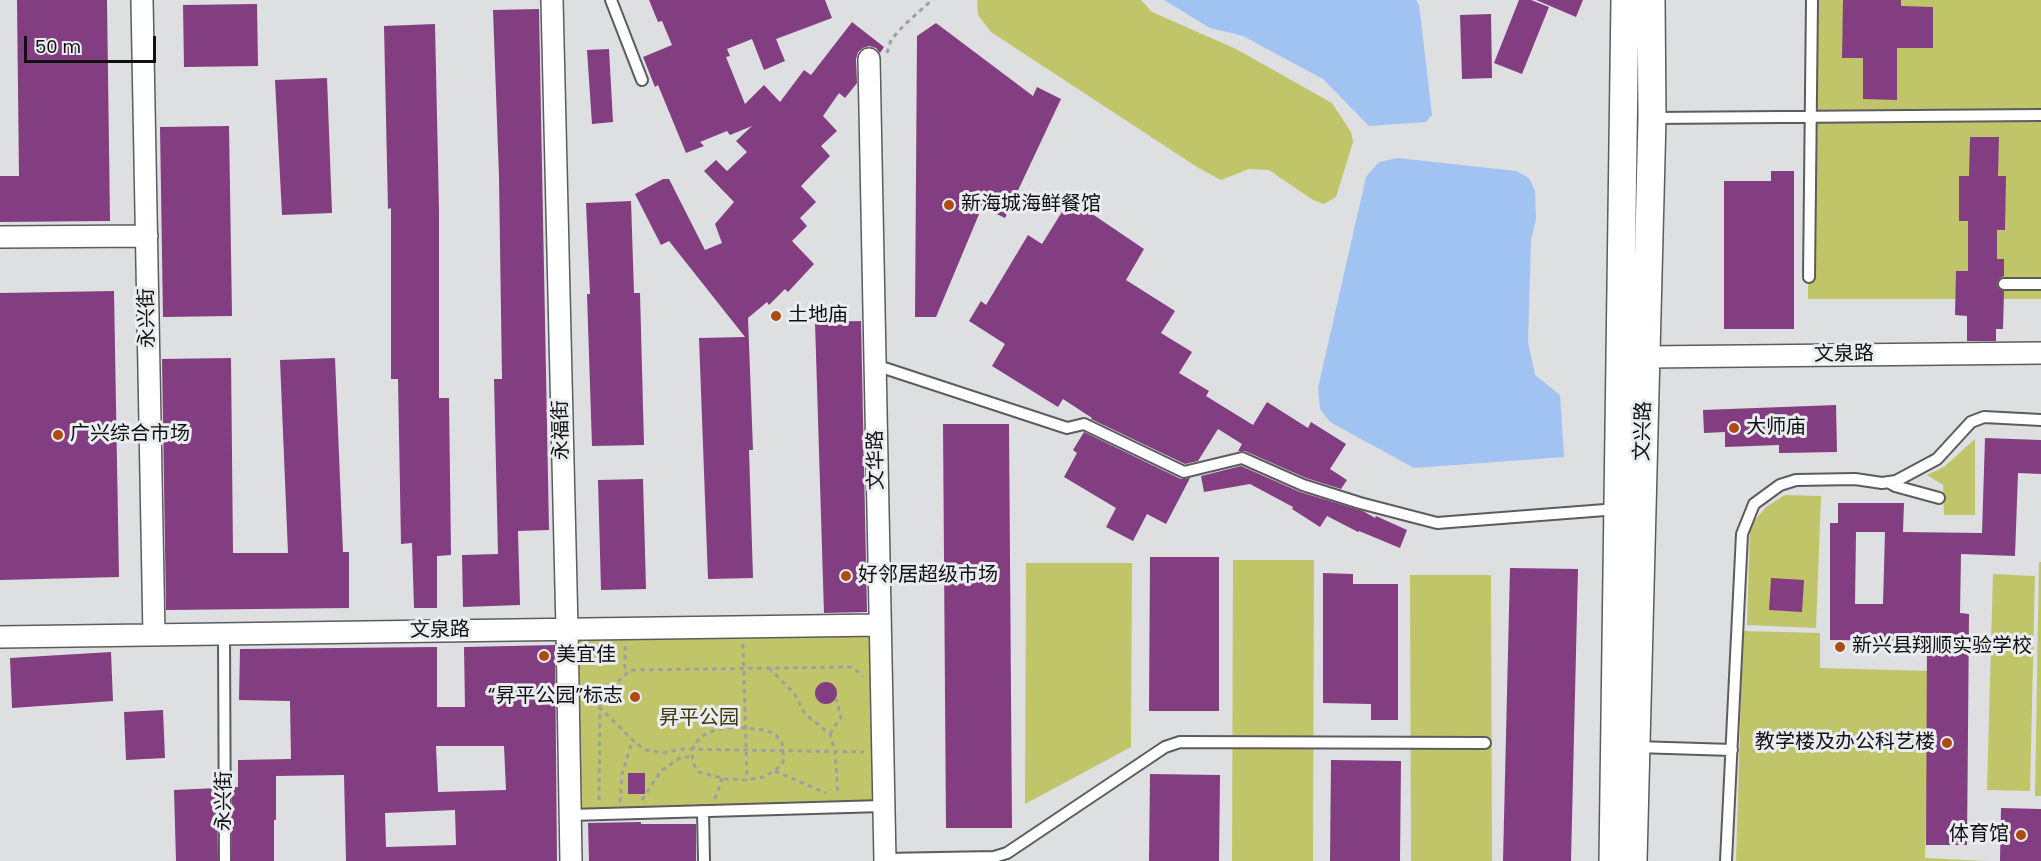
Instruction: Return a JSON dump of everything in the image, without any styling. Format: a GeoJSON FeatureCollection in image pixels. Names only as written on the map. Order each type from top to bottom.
{"type":"FeatureCollection","features":[{"type":"Feature","properties":{"kind":"street","name":"永兴街"},"geometry":{"type":"LineString","coordinates":[[142,0],[154,635]]}},
{"type":"Feature","properties":{"kind":"street","name":"永福街"},"geometry":{"type":"LineString","coordinates":[[552,0],[571,861]]}},
{"type":"Feature","properties":{"kind":"street","name":"文兴路"},"geometry":{"type":"LineString","coordinates":[[1625,0],[1618,509],[1629,547],[1636,747],[1633,861]]}},
{"type":"Feature","properties":{"kind":"street","name":"文兴路"},"geometry":{"type":"LineString","coordinates":[[1613,861],[1629,547],[1646,357],[1652,118],[1651,0]]}},
{"type":"Feature","properties":{"kind":"street","name":"文华路"},"geometry":{"type":"LineString","coordinates":[[878,58],[875,365],[885,860]]}},
{"type":"Feature","properties":{"kind":"street"},"geometry":{"type":"LineString","coordinates":[[0,237],[147,236]]}},
{"type":"Feature","properties":{"kind":"street","name":"文泉路"},"geometry":{"type":"LineString","coordinates":[[1646,357],[2041,353]]}},
{"type":"Feature","properties":{"kind":"street","name":"文泉路"},"geometry":{"type":"LineString","coordinates":[[0,638],[880,625]]}},
{"type":"Feature","properties":{"kind":"lane"},"geometry":{"type":"LineString","coordinates":[[611,0],[642,80]]}},
{"type":"Feature","properties":{"kind":"lane"},"geometry":{"type":"LineString","coordinates":[[1809,277],[1812,0]]}},
{"type":"Feature","properties":{"kind":"lane"},"geometry":{"type":"LineString","coordinates":[[1652,118],[2041,115]]}},
{"type":"Feature","properties":{"kind":"lane"},"geometry":{"type":"LineString","coordinates":[[2004,284],[2041,284]]}},
{"type":"Feature","properties":{"kind":"lane"},"geometry":{"type":"LineString","coordinates":[[875,365],[1067,428],[1084,424],[1184,472],[1242,458],[1303,485],[1437,523],[1618,509]]}},
{"type":"Feature","properties":{"kind":"lane"},"geometry":{"type":"LineString","coordinates":[[1726,861],[1742,534],[1754,504],[1780,485],[1796,480],[1855,478],[1882,483],[1896,481],[1937,459],[1971,422],[1984,417],[2041,420]]}},
{"type":"Feature","properties":{"kind":"lane"},"geometry":{"type":"LineString","coordinates":[[1888,482],[1939,498]]}},
{"type":"Feature","properties":{"kind":"lane","name":"永兴街"},"geometry":{"type":"LineString","coordinates":[[224,634],[225,861]]}},
{"type":"Feature","properties":{"kind":"lane"},"geometry":{"type":"LineString","coordinates":[[885,860],[994,857],[1007,853],[1165,747],[1180,742],[1485,743]]}},
{"type":"Feature","properties":{"kind":"lane"},"geometry":{"type":"LineString","coordinates":[[1636,747],[1732,750]]}},
{"type":"Feature","properties":{"kind":"lane"},"geometry":{"type":"LineString","coordinates":[[570,815],[599,808],[621,814],[884,806]]}},
{"type":"Feature","properties":{"kind":"lane"},"geometry":{"type":"LineString","coordinates":[[704,861],[707,811]]}},
{"type":"Feature","properties":{"kind":"path"},"geometry":{"type":"LineString","coordinates":[[878,58],[904,25],[932,0]]}},
{"type":"Feature","properties":{"kind":"path"},"geometry":{"type":"LineString","coordinates":[[625,628],[625,674]]}},
{"type":"Feature","properties":{"kind":"path"},"geometry":{"type":"LineString","coordinates":[[620,801],[599,808],[599,707],[600,699],[630,669],[851,667],[863,678],[864,684]]}},
{"type":"Feature","properties":{"kind":"path"},"geometry":{"type":"LineString","coordinates":[[744,668],[747,780]]}},
{"type":"Feature","properties":{"kind":"path"},"geometry":{"type":"LineString","coordinates":[[769,668],[794,693],[805,714],[830,734],[836,752],[839,799],[775,771]]}},
{"type":"Feature","properties":{"kind":"path"},"geometry":{"type":"LineString","coordinates":[[830,734],[841,717],[836,699]]}},
{"type":"Feature","properties":{"kind":"path"},"geometry":{"type":"LineString","coordinates":[[599,707],[646,750],[664,753],[692,749],[864,752]]}},
{"type":"Feature","properties":{"kind":"path"},"geometry":{"type":"LineString","coordinates":[[745,728],[766,730],[776,735],[782,743],[784,759],[781,766],[764,777],[747,780],[722,778],[699,772],[692,756],[694,744],[704,735],[716,730],[745,728]]}},
{"type":"Feature","properties":{"kind":"path"},"geometry":{"type":"LineString","coordinates":[[621,814],[622,774],[633,739]]}},
{"type":"Feature","properties":{"kind":"path"},"geometry":{"type":"LineString","coordinates":[[641,801],[661,771],[681,757],[692,756]]}},
{"type":"Feature","properties":{"kind":"path"},"geometry":{"type":"LineString","coordinates":[[707,811],[722,778]]}},
{"type":"Feature","properties":{"kind":"green space"},"geometry":{"type":"Polygon","coordinates":[[[977,0],[1141,0],[1152,12],[1236,49],[1332,103],[1351,132],[1353,142],[1336,197],[1324,204],[1313,200],[1269,170],[1249,169],[1221,180],[1197,167],[991,32],[978,15],[977,0]]]}},
{"type":"Feature","properties":{"kind":"green space"},"geometry":{"type":"Polygon","coordinates":[[[1808,0],[2041,0],[2041,299],[1808,299],[1808,0]]]}},
{"type":"Feature","properties":{"kind":"green space"},"geometry":{"type":"Polygon","coordinates":[[[1975,439],[1975,515],[1944,515],[1943,485],[1927,475],[1944,467],[1975,439]]]}},
{"type":"Feature","properties":{"kind":"green space"},"geometry":{"type":"Polygon","coordinates":[[[1785,495],[1821,496],[1816,628],[1747,625],[1750,526],[1766,507],[1785,495]]]}},
{"type":"Feature","properties":{"kind":"green space"},"geometry":{"type":"Polygon","coordinates":[[[1233,560],[1314,560],[1313,861],[1232,861],[1233,560]]]}},
{"type":"Feature","properties":{"kind":"green space"},"geometry":{"type":"Polygon","coordinates":[[[2039,562],[2041,562],[2041,796],[2035,796],[2039,562]]]}},
{"type":"Feature","properties":{"kind":"green space"},"geometry":{"type":"Polygon","coordinates":[[[1026,563],[1132,563],[1131,747],[1025,804],[1026,563]]]}},
{"type":"Feature","properties":{"kind":"green space"},"geometry":{"type":"Polygon","coordinates":[[[1993,574],[2035,576],[2030,791],[1987,790],[1993,574]]]}},
{"type":"Feature","properties":{"kind":"green space"},"geometry":{"type":"Polygon","coordinates":[[[1410,575],[1491,575],[1492,861],[1411,861],[1410,575]]]}},
{"type":"Feature","properties":{"kind":"green space","name":"昇平公园"},"geometry":{"type":"Polygon","coordinates":[[[880,625],[883,806],[570,815],[567,629],[880,625]]]}},
{"type":"Feature","properties":{"kind":"green space"},"geometry":{"type":"Polygon","coordinates":[[[1743,631],[1820,633],[1820,668],[1930,671],[1925,858],[1986,861],[1736,861],[1743,631]]]}},
{"type":"Feature","properties":{"kind":"water"},"geometry":{"type":"Polygon","coordinates":[[[1164,0],[1416,0],[1419,5],[1432,115],[1426,122],[1369,126],[1323,79],[1243,36],[1210,28],[1164,0]]]}},
{"type":"Feature","properties":{"kind":"water"},"geometry":{"type":"Polygon","coordinates":[[[1398,158],[1516,171],[1529,178],[1535,191],[1536,219],[1531,240],[1528,342],[1535,375],[1560,395],[1564,457],[1414,468],[1330,422],[1320,409],[1318,388],[1366,177],[1379,162],[1398,158]]]}},
{"type":"Feature","properties":{"kind":"building"},"geometry":{"type":"Polygon","coordinates":[[[17,0],[107,0],[110,221],[0,222],[0,176],[19,176],[17,0]]]}},
{"type":"Feature","properties":{"kind":"building"},"geometry":{"type":"Polygon","coordinates":[[[649,0],[825,0],[832,18],[776,39],[785,61],[764,70],[752,39],[727,49],[730,56],[726,57],[745,104],[764,85],[780,102],[804,70],[811,75],[852,22],[884,47],[880,53],[876,48],[869,46],[858,52],[857,83],[845,98],[839,93],[823,116],[837,131],[821,146],[830,156],[801,186],[816,202],[800,218],[807,226],[792,241],[814,264],[788,292],[785,289],[769,305],[767,302],[748,318],[753,450],[749,450],[753,578],[708,579],[699,338],[745,337],[669,241],[661,245],[635,194],[663,179],[669,179],[705,250],[722,243],[715,224],[734,202],[704,171],[716,160],[727,171],[747,152],[736,141],[752,126],[730,135],[727,131],[700,142],[704,146],[686,153],[658,85],[655,87],[643,57],[672,45],[662,21],[658,22],[649,0]]]}},
{"type":"Feature","properties":{"kind":"building"},"geometry":{"type":"Polygon","coordinates":[[[1519,0],[1531,0],[1549,7],[1522,74],[1494,63],[1519,0]]]}},
{"type":"Feature","properties":{"kind":"building"},"geometry":{"type":"Polygon","coordinates":[[[1536,0],[1583,0],[1576,17],[1536,0]]]}},
{"type":"Feature","properties":{"kind":"building"},"geometry":{"type":"Polygon","coordinates":[[[1843,0],[1901,0],[1901,6],[1933,7],[1933,48],[1897,48],[1897,100],[1863,99],[1863,58],[1842,58],[1843,0]]]}},
{"type":"Feature","properties":{"kind":"building"},"geometry":{"type":"Polygon","coordinates":[[[257,4],[258,66],[184,67],[183,5],[257,4]]]}},
{"type":"Feature","properties":{"kind":"building"},"geometry":{"type":"Polygon","coordinates":[[[539,9],[549,530],[518,531],[520,605],[463,607],[462,555],[498,554],[494,379],[502,379],[499,177],[493,10],[539,9]]]}},
{"type":"Feature","properties":{"kind":"building"},"geometry":{"type":"Polygon","coordinates":[[[1491,14],[1492,78],[1462,79],[1460,15],[1491,14]]]}},
{"type":"Feature","properties":{"kind":"building","name":"新海城海鲜餐馆"},"geometry":{"type":"Polygon","coordinates":[[[936,23],[1033,96],[1037,87],[1061,99],[1005,218],[982,207],[936,317],[915,317],[917,36],[936,23]]]}},
{"type":"Feature","properties":{"kind":"building"},"geometry":{"type":"Polygon","coordinates":[[[435,24],[439,210],[439,398],[449,398],[451,555],[437,556],[437,608],[414,608],[412,543],[401,544],[398,379],[391,379],[391,208],[388,209],[384,26],[435,24]]]}},
{"type":"Feature","properties":{"kind":"building"},"geometry":{"type":"Polygon","coordinates":[[[609,49],[613,122],[592,124],[587,50],[609,49]]]}},
{"type":"Feature","properties":{"kind":"building"},"geometry":{"type":"Polygon","coordinates":[[[327,78],[332,213],[282,215],[275,80],[327,78]]]}},
{"type":"Feature","properties":{"kind":"building"},"geometry":{"type":"Polygon","coordinates":[[[229,126],[232,316],[163,317],[160,127],[229,126]]]}},
{"type":"Feature","properties":{"kind":"building"},"geometry":{"type":"Polygon","coordinates":[[[1970,137],[1999,137],[1998,176],[2006,176],[2005,230],[1997,230],[1997,259],[2004,259],[2004,276],[1997,283],[1998,288],[2004,291],[2003,329],[1996,329],[1996,341],[1967,341],[1967,316],[1955,315],[1956,271],[1968,271],[1968,221],[1959,221],[1959,176],[1969,176],[1970,137]]]}},
{"type":"Feature","properties":{"kind":"building"},"geometry":{"type":"Polygon","coordinates":[[[1771,171],[1794,171],[1794,329],[1724,329],[1724,181],[1771,181],[1771,171]]]}},
{"type":"Feature","properties":{"kind":"building"},"geometry":{"type":"Polygon","coordinates":[[[1070,199],[1144,249],[1126,280],[1175,311],[1161,333],[1192,352],[1179,373],[1209,391],[1206,396],[1253,425],[1267,402],[1308,428],[1311,422],[1346,444],[1330,469],[1347,480],[1341,489],[1306,478],[1245,451],[1238,451],[1242,444],[1218,429],[1198,461],[1185,464],[1091,419],[1063,399],[1058,407],[992,366],[1005,344],[969,321],[981,301],[986,305],[1028,235],[1042,244],[1070,199]]]}},
{"type":"Feature","properties":{"kind":"building"},"geometry":{"type":"Polygon","coordinates":[[[631,201],[634,293],[640,293],[644,445],[592,446],[586,203],[631,201]]]}},
{"type":"Feature","properties":{"kind":"building","name":"广兴综合市场"},"geometry":{"type":"Polygon","coordinates":[[[114,291],[119,577],[0,580],[0,293],[114,291]]]}},
{"type":"Feature","properties":{"kind":"building"},"geometry":{"type":"Polygon","coordinates":[[[861,321],[867,612],[824,613],[815,322],[861,321]]]}},
{"type":"Feature","properties":{"kind":"building"},"geometry":{"type":"Polygon","coordinates":[[[231,358],[233,553],[288,553],[280,360],[335,358],[343,552],[349,552],[349,608],[166,610],[162,359],[231,358]]]}},
{"type":"Feature","properties":{"kind":"building"},"geometry":{"type":"Polygon","coordinates":[[[1836,405],[1837,452],[1779,453],[1779,445],[1725,447],[1725,432],[1704,433],[1703,410],[1836,405]]]}},
{"type":"Feature","properties":{"kind":"building"},"geometry":{"type":"Polygon","coordinates":[[[943,424],[1009,424],[1012,828],[946,828],[943,424]]]}},
{"type":"Feature","properties":{"kind":"building"},"geometry":{"type":"Polygon","coordinates":[[[1084,432],[1181,479],[1190,478],[1166,524],[1147,514],[1133,541],[1106,527],[1116,508],[1064,477],[1077,453],[1073,450],[1084,432]]]}},
{"type":"Feature","properties":{"kind":"building","name":"教学楼及办公科艺楼"},"geometry":{"type":"Polygon","coordinates":[[[1985,438],[2041,440],[2041,474],[2018,473],[2015,556],[1961,554],[1960,613],[1969,614],[1967,845],[1926,845],[1927,641],[1830,640],[1830,523],[1838,523],[1838,503],[1904,503],[1903,532],[1982,533],[1985,438]],[[1856,532],[1855,604],[1883,604],[1885,532],[1856,532]]]}},
{"type":"Feature","properties":{"kind":"building"},"geometry":{"type":"Polygon","coordinates":[[[1241,466],[1300,492],[1363,511],[1407,530],[1400,548],[1358,532],[1327,516],[1320,527],[1292,509],[1293,507],[1250,484],[1204,492],[1201,476],[1241,466]]]}},
{"type":"Feature","properties":{"kind":"building"},"geometry":{"type":"Polygon","coordinates":[[[643,479],[646,589],[601,590],[598,480],[643,479]]]}},
{"type":"Feature","properties":{"kind":"building"},"geometry":{"type":"Polygon","coordinates":[[[1150,557],[1219,557],[1219,711],[1149,711],[1150,557]]]}},
{"type":"Feature","properties":{"kind":"building"},"geometry":{"type":"Polygon","coordinates":[[[1510,568],[1578,569],[1571,861],[1503,861],[1510,568]]]}},
{"type":"Feature","properties":{"kind":"building"},"geometry":{"type":"Polygon","coordinates":[[[1323,573],[1353,574],[1353,584],[1398,584],[1398,720],[1371,720],[1371,704],[1323,703],[1323,573]]]}},
{"type":"Feature","properties":{"kind":"building"},"geometry":{"type":"Polygon","coordinates":[[[1771,578],[1804,580],[1802,612],[1769,610],[1771,578]]]}},
{"type":"Feature","properties":{"kind":"building"},"geometry":{"type":"Polygon","coordinates":[[[555,645],[557,861],[346,861],[344,775],[276,776],[274,861],[232,861],[232,787],[238,787],[238,760],[291,759],[290,701],[239,700],[240,649],[437,647],[437,707],[465,707],[464,647],[555,645]],[[436,746],[438,792],[506,790],[504,746],[436,746]],[[455,810],[385,813],[386,847],[456,845],[455,810]]]}},
{"type":"Feature","properties":{"kind":"building"},"geometry":{"type":"Polygon","coordinates":[[[111,652],[113,701],[12,708],[10,658],[111,652]]]}},
{"type":"Feature","properties":{"kind":"building"},"geometry":{"type":"Polygon","coordinates":[[[822,682],[830,682],[837,689],[837,697],[830,704],[822,704],[815,697],[815,689],[822,682]]]}},
{"type":"Feature","properties":{"kind":"building"},"geometry":{"type":"Polygon","coordinates":[[[163,710],[165,758],[126,760],[124,712],[163,710]]]}},
{"type":"Feature","properties":{"kind":"building"},"geometry":{"type":"Polygon","coordinates":[[[1331,760],[1401,761],[1400,861],[1330,861],[1331,760]]]}},
{"type":"Feature","properties":{"kind":"building"},"geometry":{"type":"Polygon","coordinates":[[[628,773],[645,773],[645,794],[628,794],[628,773]]]}},
{"type":"Feature","properties":{"kind":"building"},"geometry":{"type":"Polygon","coordinates":[[[1150,774],[1220,775],[1219,861],[1149,861],[1150,774]]]}},
{"type":"Feature","properties":{"kind":"building"},"geometry":{"type":"Polygon","coordinates":[[[217,788],[218,861],[176,861],[174,790],[217,788]]]}},
{"type":"Feature","properties":{"kind":"building","name":"体育馆"},"geometry":{"type":"Polygon","coordinates":[[[2001,808],[2041,809],[2041,861],[2000,861],[2001,808]]]}},
{"type":"Feature","properties":{"kind":"building"},"geometry":{"type":"Polygon","coordinates":[[[641,822],[641,824],[696,824],[696,861],[589,861],[588,823],[641,822]]]}},
{"type":"Feature","properties":{"kind":"place","name":"新海城海鲜餐馆"},"geometry":{"type":"Point","coordinates":[949,205]}},
{"type":"Feature","properties":{"kind":"place","name":"土地庙"},"geometry":{"type":"Point","coordinates":[776,316]}},
{"type":"Feature","properties":{"kind":"place","name":"大师庙"},"geometry":{"type":"Point","coordinates":[1734,428]}},
{"type":"Feature","properties":{"kind":"place","name":"广兴综合市场"},"geometry":{"type":"Point","coordinates":[58,435]}},
{"type":"Feature","properties":{"kind":"place","name":"好邻居超级市场"},"geometry":{"type":"Point","coordinates":[846,576]}},
{"type":"Feature","properties":{"kind":"place","name":"新兴县翔顺实验学校"},"geometry":{"type":"Point","coordinates":[1840,647]}},
{"type":"Feature","properties":{"kind":"place","name":"美宜佳"},"geometry":{"type":"Point","coordinates":[544,656]}},
{"type":"Feature","properties":{"kind":"place","name":"“昇平公园”标志"},"geometry":{"type":"Point","coordinates":[635,697]}},
{"type":"Feature","properties":{"kind":"place","name":"教学楼及办公科艺楼"},"geometry":{"type":"Point","coordinates":[1947,743]}},
{"type":"Feature","properties":{"kind":"place","name":"体育馆"},"geometry":{"type":"Point","coordinates":[2021,835]}}]}
